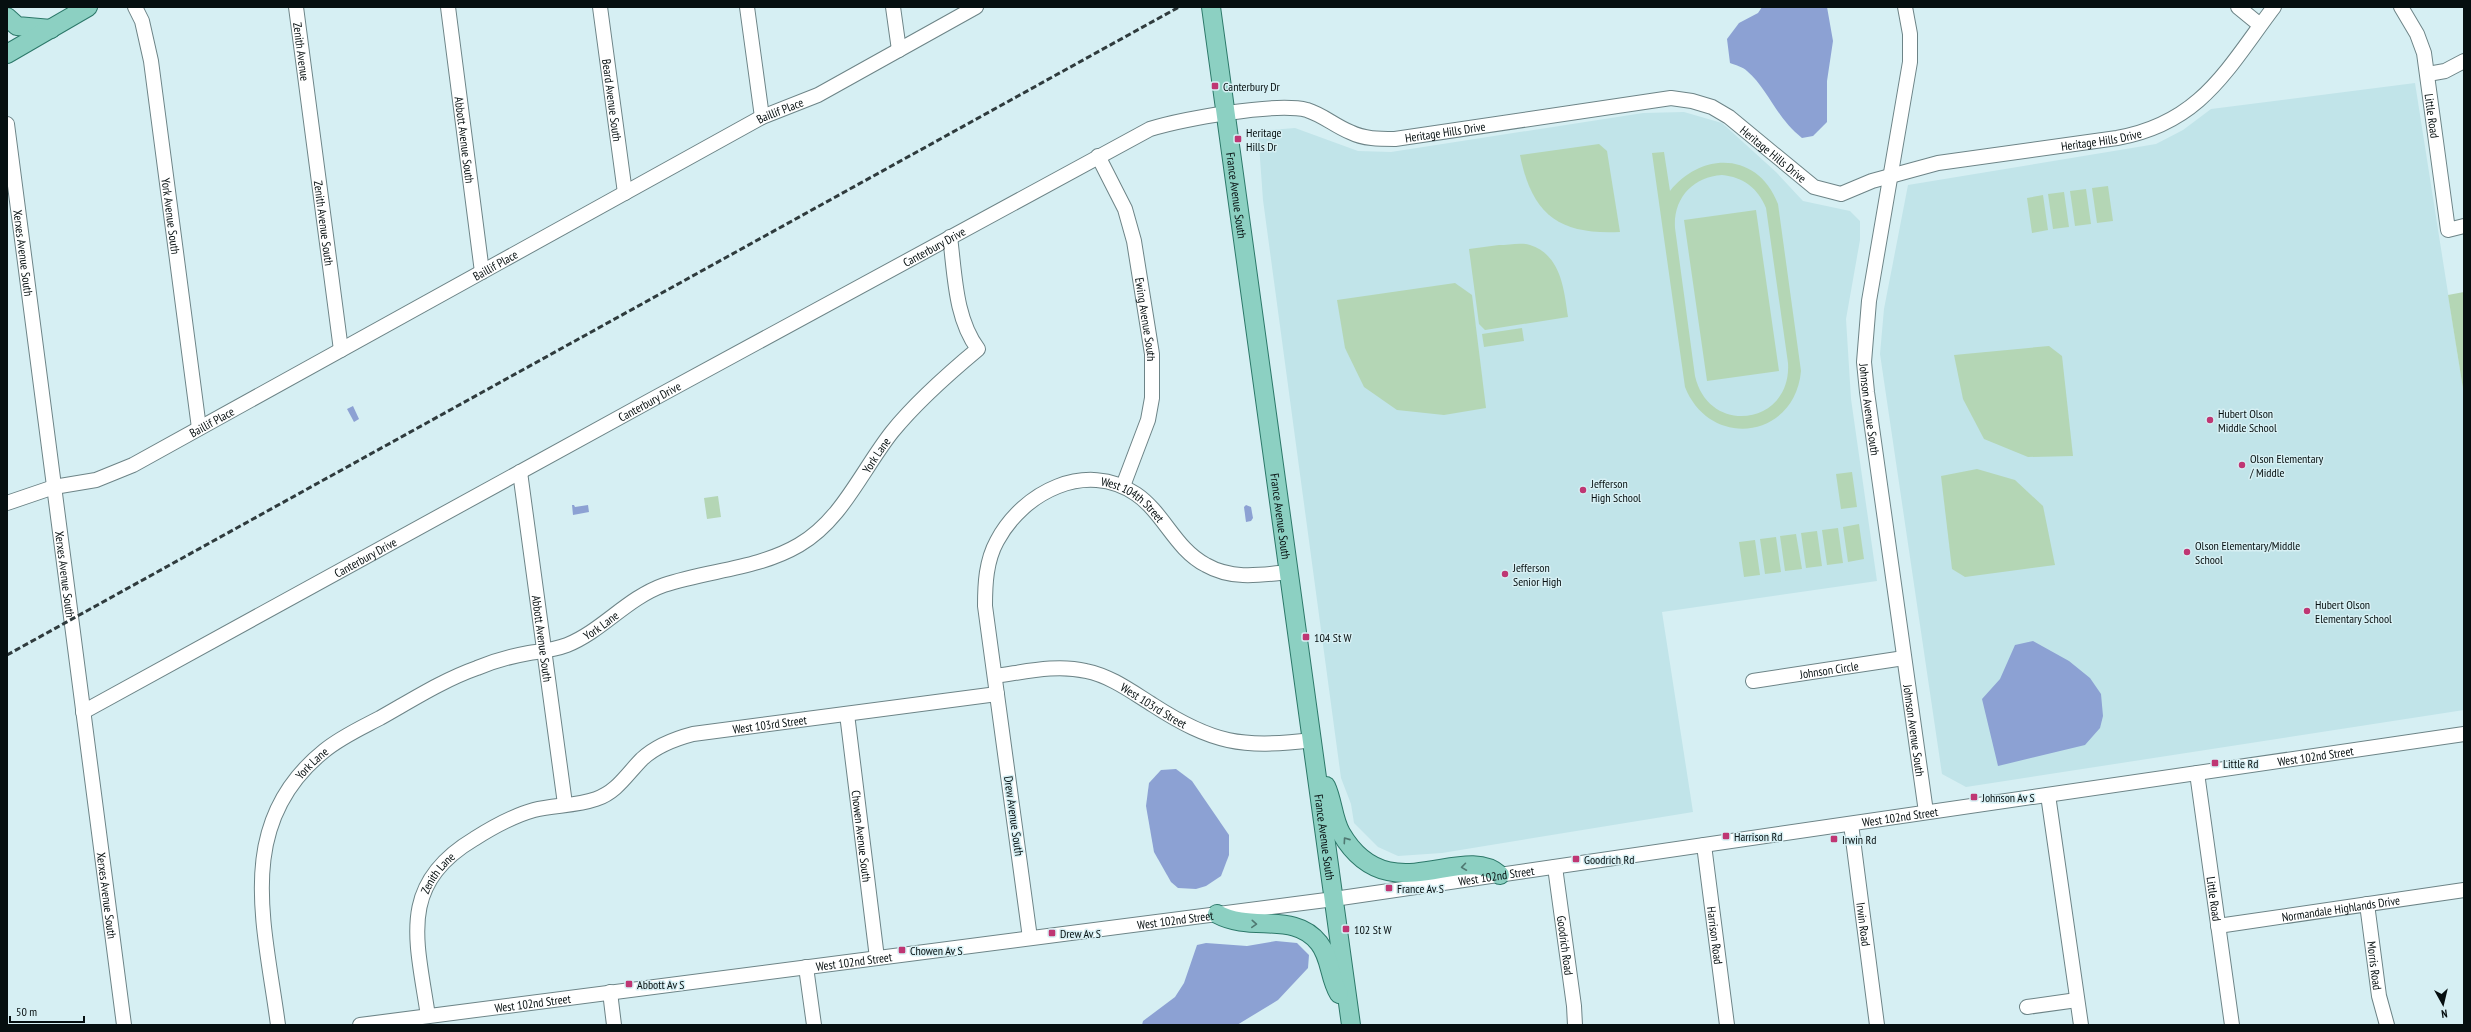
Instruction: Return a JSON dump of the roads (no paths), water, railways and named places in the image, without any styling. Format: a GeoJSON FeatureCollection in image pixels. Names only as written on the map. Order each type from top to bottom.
{"type":"FeatureCollection","features":[{"type":"Feature","properties":{"kind":"main road"},"geometry":{"type":"LineString","coordinates":[[7,54],[88,7]]}},
{"type":"Feature","properties":{"kind":"main road","name":"France Avenue South"},"geometry":{"type":"LineString","coordinates":[[1211,7],[1351,1025]]}},
{"type":"Feature","properties":{"kind":"main road"},"geometry":{"type":"LineString","coordinates":[[7,17],[17,26],[51,29]]}},
{"type":"Feature","properties":{"kind":"main road"},"geometry":{"type":"LineString","coordinates":[[1316,775],[1326,786],[1341,831],[1358,853],[1383,870],[1415,873],[1485,865],[1500,874]]}},
{"type":"Feature","properties":{"kind":"main road"},"geometry":{"type":"LineString","coordinates":[[1217,914],[1245,924],[1292,925],[1309,933],[1319,943],[1327,956],[1338,992],[1348,1002]]}},
{"type":"Feature","properties":{"kind":"street","name":"York Avenue South"},"geometry":{"type":"LineString","coordinates":[[135,7],[142,21],[151,61],[199,428]]}},
{"type":"Feature","properties":{"kind":"street","name":"Zenith Avenue"},"geometry":{"type":"LineString","coordinates":[[296,7],[308,96]]}},
{"type":"Feature","properties":{"kind":"street","name":"Abbott Avenue South"},"geometry":{"type":"LineString","coordinates":[[448,7],[482,272]]}},
{"type":"Feature","properties":{"kind":"street","name":"Beard Avenue South"},"geometry":{"type":"LineString","coordinates":[[600,7],[625,193]]}},
{"type":"Feature","properties":{"kind":"street"},"geometry":{"type":"LineString","coordinates":[[747,7],[762,117]]}},
{"type":"Feature","properties":{"kind":"street"},"geometry":{"type":"LineString","coordinates":[[893,7],[899,50]]}},
{"type":"Feature","properties":{"kind":"street","name":"Baillif Place"},"geometry":{"type":"LineString","coordinates":[[7,503],[54,487],[96,480],[115,474],[762,117],[818,96],[976,7]]}},
{"type":"Feature","properties":{"kind":"street","name":"Johnson Avenue South"},"geometry":{"type":"LineString","coordinates":[[1905,7],[1910,34],[1910,62],[1870,301],[1864,362],[1868,400],[1926,812]]}},
{"type":"Feature","properties":{"kind":"street"},"geometry":{"type":"LineString","coordinates":[[2238,7],[2260,25]]}},
{"type":"Feature","properties":{"kind":"street","name":"Heritage Hills Drive"},"geometry":{"type":"LineString","coordinates":[[1225,115],[1290,107],[1322,116],[1349,132],[1379,139],[1671,98],[1692,101],[1712,107],[1730,117],[1802,179],[1814,187],[1827,192],[1841,194],[1891,175],[1938,164],[2140,134],[2161,126],[2181,115],[2211,90],[2274,7]]}},
{"type":"Feature","properties":{"kind":"street","name":"Little Road"},"geometry":{"type":"LineString","coordinates":[[2401,7],[2417,34],[2428,74],[2448,230],[2464,226]]}},
{"type":"Feature","properties":{"kind":"street"},"geometry":{"type":"LineString","coordinates":[[2428,74],[2445,70],[2464,61]]}},
{"type":"Feature","properties":{"kind":"street","name":"Zenith Avenue South"},"geometry":{"type":"LineString","coordinates":[[308,96],[340,350]]}},
{"type":"Feature","properties":{"kind":"street","name":"Canterbury Drive"},"geometry":{"type":"LineString","coordinates":[[83,712],[1098,156],[1150,129],[1184,120],[1225,115]]}},
{"type":"Feature","properties":{"kind":"street","name":"Xerxes Avenue South"},"geometry":{"type":"LineString","coordinates":[[7,124],[124,1025]]}},
{"type":"Feature","properties":{"kind":"street","name":"Ewing Avenue South"},"geometry":{"type":"LineString","coordinates":[[1098,156],[1124,209],[1134,241],[1152,354],[1153,383],[1148,420],[1123,486]]}},
{"type":"Feature","properties":{"kind":"street","name":"York Lane"},"geometry":{"type":"LineString","coordinates":[[278,1025],[261,879],[263,854],[268,830],[278,807],[291,785],[307,766],[325,750],[450,679],[503,659],[544,652],[569,644],[627,604],[660,586],[697,575],[758,563],[781,555],[803,543],[838,511],[871,459],[919,402],[978,349],[969,337],[960,310],[950,237]]}},
{"type":"Feature","properties":{"kind":"street","name":"Abbott Avenue South"},"geometry":{"type":"LineString","coordinates":[[520,472],[565,804]]}},
{"type":"Feature","properties":{"kind":"street","name":"West 104th Street"},"geometry":{"type":"LineString","coordinates":[[995,676],[985,606],[985,584],[990,559],[996,542],[1008,523],[1022,507],[1040,494],[1060,485],[1084,480],[1103,480],[1123,486],[1146,503],[1191,556],[1206,566],[1241,576],[1289,572]]}},
{"type":"Feature","properties":{"kind":"street","name":"Johnson Circle"},"geometry":{"type":"LineString","coordinates":[[1753,681],[1904,658]]}},
{"type":"Feature","properties":{"kind":"street","name":"West 103rd Street"},"geometry":{"type":"LineString","coordinates":[[995,676],[1066,668],[1087,671],[1108,678],[1175,719],[1215,738],[1259,745],[1312,740]]}},
{"type":"Feature","properties":{"kind":"street","name":"Drew Avenue South"},"geometry":{"type":"LineString","coordinates":[[995,676],[1030,938]]}},
{"type":"Feature","properties":{"kind":"street","name":"West 103rd Street"},"geometry":{"type":"LineString","coordinates":[[565,804],[597,799],[609,792],[643,758],[674,739],[693,734],[997,694]]}},
{"type":"Feature","properties":{"kind":"street","name":"Chowen Avenue South"},"geometry":{"type":"LineString","coordinates":[[848,714],[877,958]]}},
{"type":"Feature","properties":{"kind":"street","name":"West 102nd Street"},"geometry":{"type":"LineString","coordinates":[[360,1025],[1334,899],[2464,734]]}},
{"type":"Feature","properties":{"kind":"street","name":"Little Road"},"geometry":{"type":"LineString","coordinates":[[2197,773],[2232,1025]]}},
{"type":"Feature","properties":{"kind":"street"},"geometry":{"type":"LineString","coordinates":[[2048,794],[2081,1025]]}},
{"type":"Feature","properties":{"kind":"street","name":"Zenith Lane"},"geometry":{"type":"LineString","coordinates":[[428,1016],[417,927],[420,901],[427,883],[438,866],[453,852],[499,823],[534,810],[565,804]]}},
{"type":"Feature","properties":{"kind":"street","name":"Irwin Road"},"geometry":{"type":"LineString","coordinates":[[1851,824],[1877,1025]]}},
{"type":"Feature","properties":{"kind":"street","name":"Harrison Road"},"geometry":{"type":"LineString","coordinates":[[1704,845],[1727,1025]]}},
{"type":"Feature","properties":{"kind":"street","name":"Goodrich Road"},"geometry":{"type":"LineString","coordinates":[[1555,867],[1574,1006],[1575,1025]]}},
{"type":"Feature","properties":{"kind":"street","name":"Normandale Highlands Drive"},"geometry":{"type":"LineString","coordinates":[[2218,926],[2464,890]]}},
{"type":"Feature","properties":{"kind":"street","name":"Morris Road"},"geometry":{"type":"LineString","coordinates":[[2368,904],[2379,996],[2387,1025]]}},
{"type":"Feature","properties":{"kind":"street"},"geometry":{"type":"LineString","coordinates":[[806,967],[814,1025]]}},
{"type":"Feature","properties":{"kind":"street"},"geometry":{"type":"LineString","coordinates":[[610,992],[614,1025]]}},
{"type":"Feature","properties":{"kind":"street"},"geometry":{"type":"LineString","coordinates":[[2027,1007],[2077,1000]]}},
{"type":"Feature","properties":{"kind":"water"},"geometry":{"type":"Polygon","coordinates":[[[1762,7],[1827,7],[1833,41],[1827,81],[1827,122],[1813,136],[1802,138],[1786,122],[1755,79],[1743,68],[1730,63],[1727,39],[1739,23],[1758,13],[1762,7]]]}},
{"type":"Feature","properties":{"kind":"water"},"geometry":{"type":"Polygon","coordinates":[[[353,406],[359,419],[354,422],[347,409],[353,406]]]}},
{"type":"Feature","properties":{"kind":"water"},"geometry":{"type":"Polygon","coordinates":[[[572,505],[575,507],[588,505],[589,512],[573,515],[572,505]]]}},
{"type":"Feature","properties":{"kind":"water"},"geometry":{"type":"Polygon","coordinates":[[[1246,505],[1251,507],[1253,518],[1251,521],[1246,522],[1244,507],[1246,505]]]}},
{"type":"Feature","properties":{"kind":"water"},"geometry":{"type":"Polygon","coordinates":[[[2033,641],[2069,661],[2090,678],[2101,694],[2103,716],[2100,728],[2085,745],[1998,766],[1982,699],[2000,679],[2015,645],[2033,641]]]}},
{"type":"Feature","properties":{"kind":"water"},"geometry":{"type":"Polygon","coordinates":[[[1176,769],[1192,781],[1229,835],[1229,855],[1221,876],[1206,886],[1196,889],[1178,888],[1171,882],[1154,852],[1146,806],[1149,783],[1161,770],[1176,769]]]}},
{"type":"Feature","properties":{"kind":"water"},"geometry":{"type":"Polygon","coordinates":[[[1276,941],[1297,943],[1309,955],[1308,968],[1278,1000],[1237,1025],[1142,1025],[1143,1021],[1175,997],[1184,983],[1197,945],[1206,943],[1247,946],[1276,941]]]}},
{"type":"Feature","properties":{"kind":"railway"},"geometry":{"type":"LineString","coordinates":[[7,655],[1179,7]]}},
{"type":"Feature","properties":{"kind":"place","name":"Canterbury Dr"},"geometry":{"type":"Point","coordinates":[1215,86]}},
{"type":"Feature","properties":{"kind":"place","name":"Heritage Hills Dr"},"geometry":{"type":"Point","coordinates":[1238,139]}},
{"type":"Feature","properties":{"kind":"place","name":"Hubert Olson Middle School"},"geometry":{"type":"Point","coordinates":[2210,420]}},
{"type":"Feature","properties":{"kind":"place","name":"Olson Elementary / Middle"},"geometry":{"type":"Point","coordinates":[2242,465]}},
{"type":"Feature","properties":{"kind":"place","name":"Jefferson High School"},"geometry":{"type":"Point","coordinates":[1583,490]}},
{"type":"Feature","properties":{"kind":"place","name":"Olson Elementary/Middle School"},"geometry":{"type":"Point","coordinates":[2187,552]}},
{"type":"Feature","properties":{"kind":"place","name":"Jefferson Senior High"},"geometry":{"type":"Point","coordinates":[1505,574]}},
{"type":"Feature","properties":{"kind":"place","name":"Hubert Olson Elementary School"},"geometry":{"type":"Point","coordinates":[2307,611]}},
{"type":"Feature","properties":{"kind":"place","name":"104 St W"},"geometry":{"type":"Point","coordinates":[1306,637]}},
{"type":"Feature","properties":{"kind":"place","name":"Little Rd"},"geometry":{"type":"Point","coordinates":[2215,763]}},
{"type":"Feature","properties":{"kind":"place","name":"Johnson Av S"},"geometry":{"type":"Point","coordinates":[1974,797]}},
{"type":"Feature","properties":{"kind":"place","name":"Harrison Rd"},"geometry":{"type":"Point","coordinates":[1726,836]}},
{"type":"Feature","properties":{"kind":"place","name":"Irwin Rd"},"geometry":{"type":"Point","coordinates":[1834,839]}},
{"type":"Feature","properties":{"kind":"place","name":"Goodrich Rd"},"geometry":{"type":"Point","coordinates":[1576,859]}},
{"type":"Feature","properties":{"kind":"place","name":"France Av S"},"geometry":{"type":"Point","coordinates":[1389,888]}},
{"type":"Feature","properties":{"kind":"place","name":"102 St W"},"geometry":{"type":"Point","coordinates":[1346,929]}},
{"type":"Feature","properties":{"kind":"place","name":"Drew Av S"},"geometry":{"type":"Point","coordinates":[1052,933]}},
{"type":"Feature","properties":{"kind":"place","name":"Chowen Av S"},"geometry":{"type":"Point","coordinates":[902,950]}},
{"type":"Feature","properties":{"kind":"place","name":"Abbott Av S"},"geometry":{"type":"Point","coordinates":[629,984]}}]}
